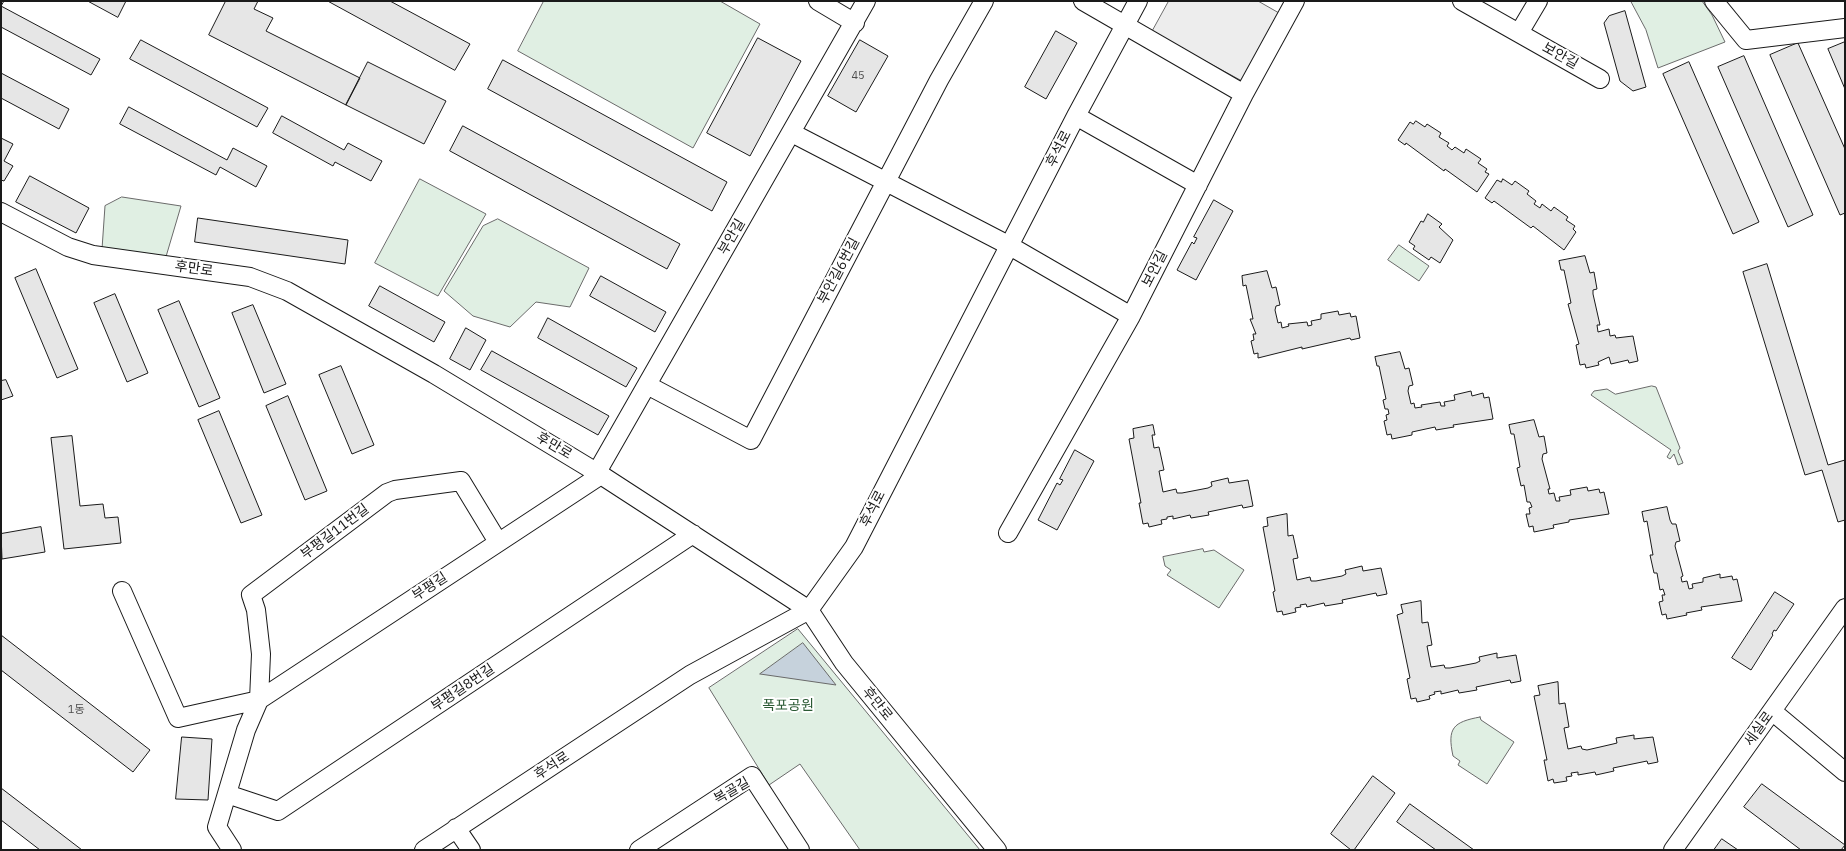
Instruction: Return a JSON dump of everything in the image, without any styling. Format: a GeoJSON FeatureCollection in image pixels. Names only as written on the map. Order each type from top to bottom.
{"type":"FeatureCollection","features":[{"type":"Feature","properties":{"kind":"street"},"geometry":{"type":"LineString","coordinates":[[818,1],[855,23]]}},
{"type":"Feature","properties":{"kind":"street","name":"부안길"},"geometry":{"type":"LineString","coordinates":[[599,473],[866,1]]}},
{"type":"Feature","properties":{"kind":"street","name":"부안길6번길"},"geometry":{"type":"LineString","coordinates":[[649,386],[750,440],[984,1]]}},
{"type":"Feature","properties":{"kind":"street"},"geometry":{"type":"LineString","coordinates":[[1083,1],[1244,94]]}},
{"type":"Feature","properties":{"kind":"street","name":"후석로"},"geometry":{"type":"LineString","coordinates":[[424,850],[690,676],[809,610],[854,547],[1076,116],[1138,1]]}},
{"type":"Feature","properties":{"kind":"street","name":"보안길"},"geometry":{"type":"LineString","coordinates":[[1008,533],[1131,316],[1244,94],[1295,1]]}},
{"type":"Feature","properties":{"kind":"street","name":"보안길"},"geometry":{"type":"LineString","coordinates":[[1462,1],[1600,79]]}},
{"type":"Feature","properties":{"kind":"street"},"geometry":{"type":"LineString","coordinates":[[1519,33],[1538,1]]}},
{"type":"Feature","properties":{"kind":"street"},"geometry":{"type":"LineString","coordinates":[[1714,1],[1746,40],[1845,28]]}},
{"type":"Feature","properties":{"kind":"street"},"geometry":{"type":"LineString","coordinates":[[1076,116],[1198,185]]}},
{"type":"Feature","properties":{"kind":"street"},"geometry":{"type":"LineString","coordinates":[[792,133],[1010,246],[1131,316]]}},
{"type":"Feature","properties":{"kind":"street","name":"후만로"},"geometry":{"type":"LineString","coordinates":[[1,212],[68,246],[93,255],[250,277],[287,291],[434,374],[599,473],[809,610],[844,663],[997,850]]}},
{"type":"Feature","properties":{"kind":"street","name":"부평길"},"geometry":{"type":"LineString","coordinates":[[122,591],[178,718],[259,700],[599,473]]}},
{"type":"Feature","properties":{"kind":"street","name":"부평길11번길"},"geometry":{"type":"LineString","coordinates":[[259,700],[261,654],[256,610],[251,595],[387,493],[395,490],[461,481],[498,542]]}},
{"type":"Feature","properties":{"kind":"street","name":"부평길8번길"},"geometry":{"type":"LineString","coordinates":[[227,794],[278,811],[693,534]]}},
{"type":"Feature","properties":{"kind":"street","name":"세실로"},"geometry":{"type":"LineString","coordinates":[[1673,850],[1845,608]]}},
{"type":"Feature","properties":{"kind":"street"},"geometry":{"type":"LineString","coordinates":[[232,850],[217,827],[246,730],[259,700]]}},
{"type":"Feature","properties":{"kind":"street"},"geometry":{"type":"LineString","coordinates":[[1772,711],[1845,772]]}},
{"type":"Feature","properties":{"kind":"street","name":"복골길"},"geometry":{"type":"LineString","coordinates":[[639,850],[752,776],[800,850]]}},
{"type":"Feature","properties":{"kind":"street"},"geometry":{"type":"LineString","coordinates":[[456,828],[471,850]]}},
{"type":"Feature","properties":{"kind":"green space"},"geometry":{"type":"Polygon","coordinates":[[[544,1],[720,1],[760,24],[693,148],[518,51],[544,1]]]}},
{"type":"Feature","properties":{"kind":"green space"},"geometry":{"type":"Polygon","coordinates":[[[1631,1],[1702,1],[1712,15],[1725,42],[1658,68],[1646,30],[1631,1]]]}},
{"type":"Feature","properties":{"kind":"green space"},"geometry":{"type":"Polygon","coordinates":[[[420,179],[486,214],[438,296],[375,263],[420,179]]]}},
{"type":"Feature","properties":{"kind":"green space"},"geometry":{"type":"Polygon","coordinates":[[[122,197],[181,206],[165,260],[102,249],[105,206],[122,197]]]}},
{"type":"Feature","properties":{"kind":"green space"},"geometry":{"type":"Polygon","coordinates":[[[498,219],[589,268],[570,307],[536,302],[510,327],[473,316],[444,291],[483,226],[498,219]]]}},
{"type":"Feature","properties":{"kind":"green space"},"geometry":{"type":"Polygon","coordinates":[[[1399,245],[1429,266],[1419,281],[1388,260],[1399,245]]]}},
{"type":"Feature","properties":{"kind":"green space"},"geometry":{"type":"Polygon","coordinates":[[[1652,386],[1656,387],[1680,448],[1678,451],[1683,463],[1678,465],[1674,454],[1670,459],[1667,457],[1671,450],[1591,395],[1594,391],[1607,389],[1615,394],[1652,386]]]}},
{"type":"Feature","properties":{"kind":"green space"},"geometry":{"type":"Polygon","coordinates":[[[1203,549],[1204,552],[1214,550],[1244,570],[1219,608],[1167,575],[1171,570],[1165,566],[1163,557],[1203,549]]]}},
{"type":"Feature","properties":{"kind":"green space","name":"폭포공원"},"geometry":{"type":"Polygon","coordinates":[[[798,629],[980,850],[860,850],[800,764],[769,785],[709,688],[798,629]]]}},
{"type":"Feature","properties":{"kind":"green space"},"geometry":{"type":"Polygon","coordinates":[[[1480,717],[1481,720],[1514,742],[1487,784],[1458,765],[1460,761],[1453,756],[1451,746],[1452,733],[1458,724],[1480,717]]]}},
{"type":"Feature","properties":{"kind":"shaded area"},"geometry":{"type":"Polygon","coordinates":[[[1169,1],[1258,1],[1279,13],[1242,81],[1152,32],[1169,1]]]}},
{"type":"Feature","properties":{"kind":"shaded area"},"geometry":{"type":"Polygon","coordinates":[[[803,643],[836,685],[760,674],[803,643]]]}},
{"type":"Feature","properties":{"kind":"building"},"geometry":{"type":"Polygon","coordinates":[[[88,1],[126,1],[118,17],[88,1]]]}},
{"type":"Feature","properties":{"kind":"building"},"geometry":{"type":"Polygon","coordinates":[[[226,1],[258,1],[254,9],[273,18],[266,31],[360,78],[346,105],[209,35],[226,1]]]}},
{"type":"Feature","properties":{"kind":"building"},"geometry":{"type":"Polygon","coordinates":[[[328,1],[390,1],[470,44],[455,70],[328,1]]]}},
{"type":"Feature","properties":{"kind":"building"},"geometry":{"type":"Polygon","coordinates":[[[1,6],[100,59],[91,75],[1,27],[1,6]]]}},
{"type":"Feature","properties":{"kind":"building"},"geometry":{"type":"Polygon","coordinates":[[[1625,11],[1646,87],[1633,91],[1620,81],[1604,23],[1609,16],[1625,11]]]}},
{"type":"Feature","properties":{"kind":"building"},"geometry":{"type":"Polygon","coordinates":[[[1056,31],[1077,43],[1046,99],[1025,87],[1056,31]]]}},
{"type":"Feature","properties":{"kind":"building"},"geometry":{"type":"Polygon","coordinates":[[[758,38],[801,61],[750,156],[707,133],[758,38]]]}},
{"type":"Feature","properties":{"kind":"building"},"geometry":{"type":"Polygon","coordinates":[[[141,40],[268,108],[257,127],[130,59],[141,40]]]}},
{"type":"Feature","properties":{"kind":"building"},"geometry":{"type":"Polygon","coordinates":[[[860,40],[888,56],[856,112],[828,96],[860,40]]]}},
{"type":"Feature","properties":{"kind":"building"},"geometry":{"type":"Polygon","coordinates":[[[1845,42],[1845,89],[1828,49],[1845,42]]]}},
{"type":"Feature","properties":{"kind":"building"},"geometry":{"type":"Polygon","coordinates":[[[1798,43],[1845,149],[1845,213],[1840,215],[1770,55],[1798,43]]]}},
{"type":"Feature","properties":{"kind":"building"},"geometry":{"type":"Polygon","coordinates":[[[1744,56],[1813,215],[1788,227],[1718,67],[1744,56]]]}},
{"type":"Feature","properties":{"kind":"building"},"geometry":{"type":"Polygon","coordinates":[[[503,60],[727,182],[712,211],[488,89],[503,60]]]}},
{"type":"Feature","properties":{"kind":"building"},"geometry":{"type":"Polygon","coordinates":[[[368,62],[446,101],[424,144],[346,105],[368,62]]]}},
{"type":"Feature","properties":{"kind":"building"},"geometry":{"type":"Polygon","coordinates":[[[1689,62],[1759,222],[1733,234],[1663,74],[1689,62]]]}},
{"type":"Feature","properties":{"kind":"building"},"geometry":{"type":"Polygon","coordinates":[[[1,73],[69,109],[59,129],[1,98],[1,73]]]}},
{"type":"Feature","properties":{"kind":"building"},"geometry":{"type":"Polygon","coordinates":[[[129,107],[227,160],[233,148],[267,166],[256,187],[220,167],[216,175],[120,124],[129,107]]]}},
{"type":"Feature","properties":{"kind":"building"},"geometry":{"type":"Polygon","coordinates":[[[282,116],[344,150],[348,143],[382,161],[371,181],[335,162],[333,166],[273,133],[282,116]]]}},
{"type":"Feature","properties":{"kind":"building"},"geometry":{"type":"Polygon","coordinates":[[[1416,121],[1425,127],[1427,124],[1441,133],[1439,137],[1449,143],[1447,146],[1452,150],[1455,147],[1464,153],[1466,149],[1481,159],[1478,163],[1487,169],[1485,172],[1489,174],[1477,192],[1406,143],[1405,145],[1398,140],[1410,122],[1413,124],[1416,121]]]}},
{"type":"Feature","properties":{"kind":"building"},"geometry":{"type":"Polygon","coordinates":[[[463,126],[680,244],[667,269],[450,151],[463,126]]]}},
{"type":"Feature","properties":{"kind":"building"},"geometry":{"type":"Polygon","coordinates":[[[1,138],[13,144],[4,161],[13,166],[4,181],[1,180],[1,138]]]}},
{"type":"Feature","properties":{"kind":"building"},"geometry":{"type":"Polygon","coordinates":[[[30,176],[89,208],[76,233],[16,202],[30,176]]]}},
{"type":"Feature","properties":{"kind":"building"},"geometry":{"type":"Polygon","coordinates":[[[1503,179],[1512,185],[1515,181],[1529,191],[1527,194],[1536,201],[1534,204],[1540,208],[1542,204],[1551,211],[1554,207],[1568,217],[1566,220],[1575,226],[1573,229],[1576,232],[1564,250],[1533,226],[1531,228],[1494,201],[1492,203],[1485,198],[1497,180],[1501,182],[1503,179]]]}},
{"type":"Feature","properties":{"kind":"building"},"geometry":{"type":"Polygon","coordinates":[[[1214,200],[1233,211],[1196,280],[1177,270],[1192,242],[1194,244],[1197,238],[1194,237],[1214,200]]]}},
{"type":"Feature","properties":{"kind":"building"},"geometry":{"type":"Polygon","coordinates":[[[1428,214],[1442,224],[1439,227],[1453,240],[1440,263],[1431,257],[1429,260],[1413,249],[1415,246],[1409,242],[1421,221],[1423,222],[1428,214]]]}},
{"type":"Feature","properties":{"kind":"building"},"geometry":{"type":"Polygon","coordinates":[[[198,218],[348,240],[345,264],[195,242],[198,218]]]}},
{"type":"Feature","properties":{"kind":"building"},"geometry":{"type":"Polygon","coordinates":[[[1585,256],[1590,273],[1594,272],[1597,289],[1593,290],[1593,294],[1600,325],[1597,325],[1598,332],[1609,329],[1610,336],[1615,335],[1616,338],[1633,336],[1638,361],[1629,363],[1628,360],[1611,364],[1609,357],[1598,362],[1599,365],[1586,368],[1585,364],[1580,365],[1576,345],[1579,344],[1568,304],[1571,303],[1564,270],[1561,270],[1559,261],[1585,256]]]}},
{"type":"Feature","properties":{"kind":"building"},"geometry":{"type":"Polygon","coordinates":[[[1767,264],[1828,465],[1845,460],[1845,520],[1838,522],[1822,470],[1805,475],[1743,272],[1767,264]]]}},
{"type":"Feature","properties":{"kind":"building"},"geometry":{"type":"Polygon","coordinates":[[[36,269],[78,369],[57,378],[15,278],[36,269]]]}},
{"type":"Feature","properties":{"kind":"building"},"geometry":{"type":"Polygon","coordinates":[[[1267,271],[1272,288],[1276,287],[1280,305],[1276,306],[1275,310],[1278,323],[1281,322],[1282,328],[1289,326],[1288,324],[1307,322],[1308,326],[1312,325],[1311,321],[1321,319],[1321,314],[1338,311],[1339,315],[1350,313],[1351,317],[1356,316],[1360,338],[1351,340],[1350,338],[1302,349],[1302,347],[1258,358],[1258,353],[1254,354],[1251,341],[1254,340],[1253,334],[1256,334],[1250,319],[1253,319],[1246,285],[1243,286],[1242,276],[1267,271]]]}},
{"type":"Feature","properties":{"kind":"building"},"geometry":{"type":"Polygon","coordinates":[[[601,276],[666,312],[655,332],[590,296],[601,276]]]}},
{"type":"Feature","properties":{"kind":"building"},"geometry":{"type":"Polygon","coordinates":[[[380,286],[445,322],[434,342],[369,306],[380,286]]]}},
{"type":"Feature","properties":{"kind":"building"},"geometry":{"type":"Polygon","coordinates":[[[115,294],[148,373],[127,382],[94,303],[115,294]]]}},
{"type":"Feature","properties":{"kind":"building"},"geometry":{"type":"Polygon","coordinates":[[[179,301],[220,398],[199,407],[158,310],[179,301]]]}},
{"type":"Feature","properties":{"kind":"building"},"geometry":{"type":"Polygon","coordinates":[[[253,305],[286,384],[264,393],[232,313],[253,305]]]}},
{"type":"Feature","properties":{"kind":"building"},"geometry":{"type":"Polygon","coordinates":[[[548,318],[637,368],[626,387],[538,338],[548,318]]]}},
{"type":"Feature","properties":{"kind":"building"},"geometry":{"type":"Polygon","coordinates":[[[466,328],[486,340],[470,370],[450,359],[466,328]]]}},
{"type":"Feature","properties":{"kind":"building"},"geometry":{"type":"Polygon","coordinates":[[[492,351],[609,416],[598,435],[481,370],[492,351]]]}},
{"type":"Feature","properties":{"kind":"building"},"geometry":{"type":"Polygon","coordinates":[[[1400,352],[1405,369],[1409,368],[1413,385],[1409,386],[1408,391],[1411,404],[1414,403],[1415,408],[1422,407],[1421,405],[1440,402],[1441,406],[1445,406],[1444,402],[1455,400],[1454,395],[1471,391],[1472,396],[1483,393],[1484,398],[1489,397],[1493,419],[1453,425],[1454,427],[1436,430],[1435,427],[1412,432],[1412,435],[1392,439],[1391,434],[1387,435],[1384,421],[1387,420],[1386,415],[1389,414],[1388,409],[1385,409],[1383,400],[1386,399],[1379,366],[1377,366],[1375,357],[1400,352]]]}},
{"type":"Feature","properties":{"kind":"building"},"geometry":{"type":"Polygon","coordinates":[[[341,366],[374,445],[352,454],[319,375],[341,366]]]}},
{"type":"Feature","properties":{"kind":"building"},"geometry":{"type":"Polygon","coordinates":[[[6,380],[13,396],[1,400],[1,381],[6,380]]]}},
{"type":"Feature","properties":{"kind":"building"},"geometry":{"type":"Polygon","coordinates":[[[288,396],[327,491],[305,500],[266,406],[288,396]]]}},
{"type":"Feature","properties":{"kind":"building"},"geometry":{"type":"Polygon","coordinates":[[[219,411],[262,515],[241,523],[198,420],[219,411]]]}},
{"type":"Feature","properties":{"kind":"building"},"geometry":{"type":"Polygon","coordinates":[[[1534,420],[1539,437],[1544,436],[1547,453],[1543,454],[1542,459],[1550,489],[1548,489],[1549,494],[1554,493],[1556,501],[1560,501],[1559,497],[1571,495],[1570,490],[1587,487],[1588,491],[1599,489],[1600,493],[1604,492],[1609,514],[1569,520],[1569,522],[1553,525],[1554,528],[1534,532],[1533,526],[1529,527],[1526,514],[1530,514],[1529,508],[1532,507],[1530,502],[1527,502],[1524,485],[1521,486],[1517,468],[1520,467],[1514,434],[1511,434],[1509,425],[1534,420]]]}},
{"type":"Feature","properties":{"kind":"building"},"geometry":{"type":"Polygon","coordinates":[[[1153,425],[1155,435],[1152,435],[1154,448],[1159,447],[1164,470],[1159,471],[1163,492],[1176,489],[1177,493],[1182,493],[1208,488],[1212,486],[1211,482],[1228,478],[1229,483],[1248,480],[1253,506],[1243,508],[1242,505],[1208,512],[1209,515],[1191,518],[1190,515],[1173,519],[1173,516],[1167,517],[1167,519],[1161,520],[1162,524],[1149,527],[1148,523],[1143,524],[1129,439],[1134,438],[1133,429],[1153,425]]]}},
{"type":"Feature","properties":{"kind":"building"},"geometry":{"type":"Polygon","coordinates":[[[72,436],[80,506],[103,504],[105,518],[118,517],[121,543],[64,549],[51,438],[72,436]]]}},
{"type":"Feature","properties":{"kind":"building"},"geometry":{"type":"Polygon","coordinates":[[[1075,450],[1094,461],[1057,530],[1038,520],[1057,483],[1060,485],[1063,480],[1060,479],[1075,450]]]}},
{"type":"Feature","properties":{"kind":"building"},"geometry":{"type":"Polygon","coordinates":[[[1667,507],[1672,524],[1676,524],[1680,541],[1676,542],[1675,546],[1683,576],[1681,577],[1682,582],[1687,581],[1689,589],[1693,588],[1692,584],[1703,582],[1703,578],[1720,574],[1720,578],[1732,576],[1733,580],[1737,579],[1742,601],[1701,607],[1702,610],[1667,619],[1666,614],[1662,615],[1659,602],[1663,601],[1662,595],[1665,595],[1663,589],[1660,590],[1657,573],[1654,573],[1650,555],[1653,555],[1647,521],[1644,522],[1642,512],[1667,507]]]}},
{"type":"Feature","properties":{"kind":"building"},"geometry":{"type":"Polygon","coordinates":[[[1287,514],[1288,536],[1293,535],[1298,558],[1293,559],[1297,580],[1310,577],[1311,581],[1316,581],[1342,576],[1346,574],[1345,570],[1362,566],[1363,571],[1381,568],[1387,594],[1377,596],[1376,593],[1342,600],[1343,603],[1325,606],[1324,603],[1307,607],[1306,604],[1300,605],[1301,607],[1295,608],[1296,612],[1283,615],[1282,611],[1277,612],[1263,527],[1268,526],[1267,518],[1287,514]]]}},
{"type":"Feature","properties":{"kind":"building"},"geometry":{"type":"Polygon","coordinates":[[[41,527],[45,552],[2,559],[1,534],[41,527]]]}},
{"type":"Feature","properties":{"kind":"building"},"geometry":{"type":"Polygon","coordinates":[[[1775,592],[1794,604],[1776,631],[1774,630],[1773,635],[1751,670],[1732,658],[1775,592]]]}},
{"type":"Feature","properties":{"kind":"building"},"geometry":{"type":"Polygon","coordinates":[[[1421,601],[1422,623],[1428,622],[1432,645],[1427,646],[1431,667],[1444,665],[1445,668],[1450,668],[1476,663],[1480,661],[1479,657],[1497,653],[1497,658],[1516,655],[1521,681],[1511,683],[1510,680],[1476,687],[1477,690],[1459,693],[1458,690],[1441,694],[1441,691],[1434,692],[1435,694],[1429,696],[1430,699],[1417,702],[1416,698],[1411,699],[1407,679],[1410,678],[1397,615],[1403,613],[1401,605],[1421,601]]]}},
{"type":"Feature","properties":{"kind":"building"},"geometry":{"type":"Polygon","coordinates":[[[1,635],[150,750],[133,772],[1,670],[1,635]]]}},
{"type":"Feature","properties":{"kind":"building"},"geometry":{"type":"Polygon","coordinates":[[[1558,682],[1559,704],[1565,703],[1569,727],[1564,728],[1568,749],[1581,746],[1582,749],[1587,750],[1617,743],[1616,738],[1634,735],[1634,739],[1653,737],[1658,762],[1648,764],[1647,761],[1613,768],[1614,771],[1596,775],[1595,772],[1578,775],[1578,772],[1571,773],[1572,776],[1566,777],[1567,781],[1554,783],[1553,779],[1548,781],[1544,760],[1547,760],[1534,696],[1540,695],[1538,686],[1558,682]]]}},
{"type":"Feature","properties":{"kind":"building"},"geometry":{"type":"Polygon","coordinates":[[[182,737],[212,739],[208,800],[176,799],[182,737]]]}},
{"type":"Feature","properties":{"kind":"building"},"geometry":{"type":"Polygon","coordinates":[[[1373,776],[1395,793],[1354,850],[1351,850],[1331,834],[1373,776]]]}},
{"type":"Feature","properties":{"kind":"building"},"geometry":{"type":"Polygon","coordinates":[[[1762,784],[1845,845],[1841,850],[1801,850],[1744,807],[1762,784]]]}},
{"type":"Feature","properties":{"kind":"building"},"geometry":{"type":"Polygon","coordinates":[[[1,788],[82,850],[40,850],[1,820],[1,788]]]}},
{"type":"Feature","properties":{"kind":"building"},"geometry":{"type":"Polygon","coordinates":[[[1410,804],[1474,850],[1436,850],[1397,822],[1410,804]]]}},
{"type":"Feature","properties":{"kind":"building"},"geometry":{"type":"Polygon","coordinates":[[[1722,839],[1738,850],[1714,850],[1722,839]]]}}]}
